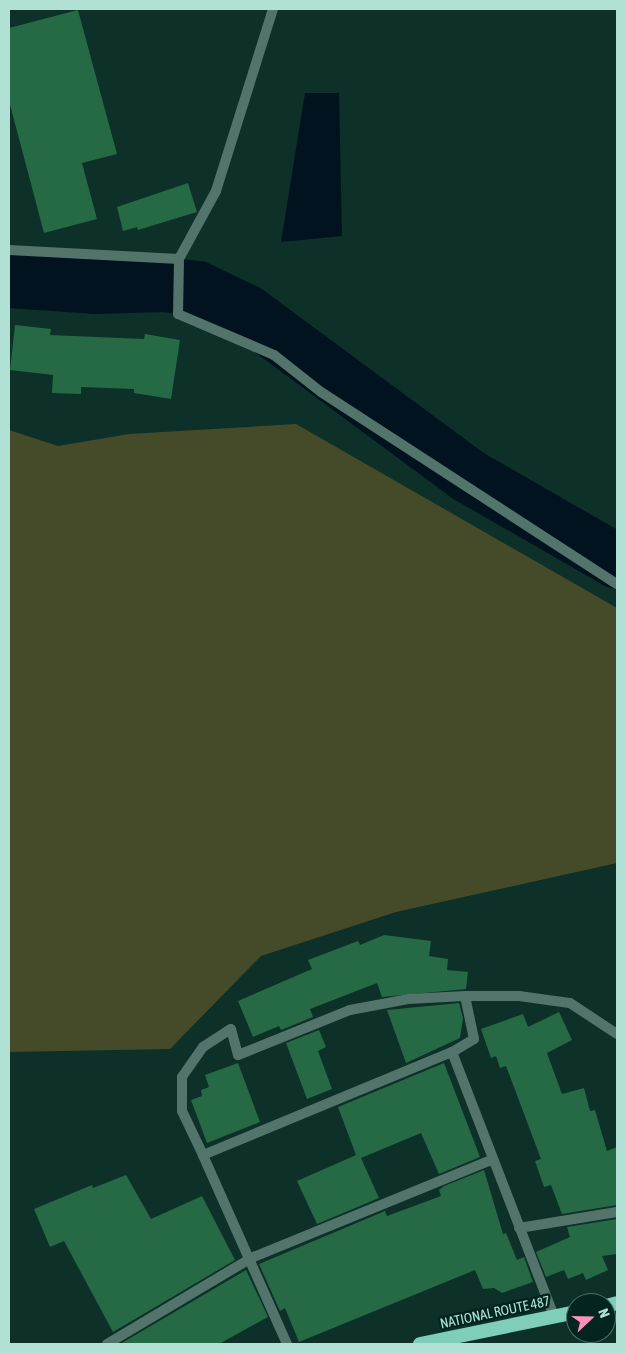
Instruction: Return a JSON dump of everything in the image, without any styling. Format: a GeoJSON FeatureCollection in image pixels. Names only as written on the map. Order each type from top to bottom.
{"type":"FeatureCollection","features":[{"type":"Feature","properties":{"kind":"highway","name":"NATIONAL ROUTE 487"},"geometry":{"type":"LineString","coordinates":[[420,1344],[566,1314]]}},
{"type":"Feature","properties":{"kind":"street"},"geometry":{"type":"LineString","coordinates":[[273,9],[216,191],[179,259],[178,314],[274,355],[321,392],[617,584]]}},
{"type":"Feature","properties":{"kind":"street"},"geometry":{"type":"LineString","coordinates":[[9,250],[179,259]]}},
{"type":"Feature","properties":{"kind":"street"},"geometry":{"type":"LineString","coordinates":[[203,1155],[452,1052],[474,1039],[465,996]]}},
{"type":"Feature","properties":{"kind":"street"},"geometry":{"type":"LineString","coordinates":[[287,1344],[251,1258],[182,1111],[182,1077],[203,1047],[231,1029],[238,1055],[350,1010],[408,999],[465,996],[519,996],[570,1003],[617,1034]]}},
{"type":"Feature","properties":{"kind":"street"},"geometry":{"type":"LineString","coordinates":[[452,1052],[554,1317]]}},
{"type":"Feature","properties":{"kind":"street"},"geometry":{"type":"LineString","coordinates":[[107,1344],[251,1258],[493,1158]]}},
{"type":"Feature","properties":{"kind":"street"},"geometry":{"type":"LineString","coordinates":[[519,1228],[617,1212]]}},
{"type":"Feature","properties":{"kind":"green space"},"geometry":{"type":"Polygon","coordinates":[[[296,424],[617,608],[617,863],[396,912],[261,956],[170,1049],[9,1052],[9,430],[58,446],[129,434],[296,424]]]}},
{"type":"Feature","properties":{"kind":"water"},"geometry":{"type":"Polygon","coordinates":[[[305,93],[339,93],[342,236],[281,242],[305,93]]]}},
{"type":"Feature","properties":{"kind":"building"},"geometry":{"type":"Polygon","coordinates":[[[78,10],[117,154],[82,163],[97,219],[44,233],[9,101],[9,28],[78,10]]]}},
{"type":"Feature","properties":{"kind":"building"},"geometry":{"type":"Polygon","coordinates":[[[188,183],[197,212],[138,230],[137,227],[123,231],[117,207],[188,183]]]}},
{"type":"Feature","properties":{"kind":"building"},"geometry":{"type":"Polygon","coordinates":[[[15,325],[51,329],[50,335],[144,339],[145,334],[180,340],[171,399],[134,393],[134,389],[81,387],[81,394],[52,393],[53,375],[10,370],[15,325]]]}},
{"type":"Feature","properties":{"kind":"building"},"geometry":{"type":"Polygon","coordinates":[[[384,935],[431,941],[429,956],[448,959],[447,970],[468,972],[466,989],[382,997],[377,983],[310,1009],[313,1017],[281,1030],[279,1026],[253,1037],[238,1001],[312,969],[308,960],[358,941],[360,945],[384,935]]]}},
{"type":"Feature","properties":{"kind":"building"},"geometry":{"type":"Polygon","coordinates":[[[459,1003],[463,1018],[460,1038],[406,1063],[387,1010],[459,1003]]]}},
{"type":"Feature","properties":{"kind":"building"},"geometry":{"type":"Polygon","coordinates":[[[559,1012],[572,1040],[547,1053],[562,1094],[584,1088],[590,1111],[595,1110],[607,1151],[617,1147],[617,1205],[562,1214],[551,1185],[544,1187],[535,1161],[541,1159],[506,1066],[500,1068],[496,1056],[491,1058],[481,1029],[523,1014],[528,1027],[559,1012]]]}},
{"type":"Feature","properties":{"kind":"building"},"geometry":{"type":"Polygon","coordinates":[[[319,1030],[326,1047],[318,1051],[332,1089],[307,1099],[286,1043],[319,1030]]]}},
{"type":"Feature","properties":{"kind":"building"},"geometry":{"type":"Polygon","coordinates":[[[238,1063],[260,1122],[207,1143],[191,1100],[202,1096],[201,1090],[209,1087],[205,1075],[238,1063]]]}},
{"type":"Feature","properties":{"kind":"building"},"geometry":{"type":"Polygon","coordinates":[[[444,1063],[480,1157],[439,1174],[421,1133],[361,1158],[379,1198],[317,1224],[297,1181],[356,1155],[338,1107],[444,1063]]]}},
{"type":"Feature","properties":{"kind":"building"},"geometry":{"type":"Polygon","coordinates":[[[484,1170],[503,1234],[506,1233],[517,1260],[524,1257],[533,1282],[502,1293],[494,1288],[483,1289],[475,1270],[299,1342],[285,1308],[280,1311],[259,1264],[385,1211],[387,1216],[441,1196],[439,1190],[444,1186],[484,1170]]]}},
{"type":"Feature","properties":{"kind":"building"},"geometry":{"type":"Polygon","coordinates":[[[126,1175],[151,1219],[202,1196],[235,1260],[113,1332],[64,1241],[50,1247],[34,1209],[92,1185],[93,1188],[126,1175]]]}},
{"type":"Feature","properties":{"kind":"building"},"geometry":{"type":"Polygon","coordinates":[[[617,1219],[617,1254],[602,1256],[608,1270],[586,1280],[583,1273],[568,1279],[564,1270],[546,1277],[536,1252],[570,1237],[567,1227],[617,1219]]]}},
{"type":"Feature","properties":{"kind":"building"},"geometry":{"type":"Polygon","coordinates":[[[246,1270],[268,1317],[219,1344],[120,1344],[246,1270]]]}},
{"type":"Feature","properties":{"kind":"waterway"},"geometry":{"type":"LineString","coordinates":[[9,280],[94,286],[163,284],[197,288],[247,312],[469,476],[617,561]]}}]}
